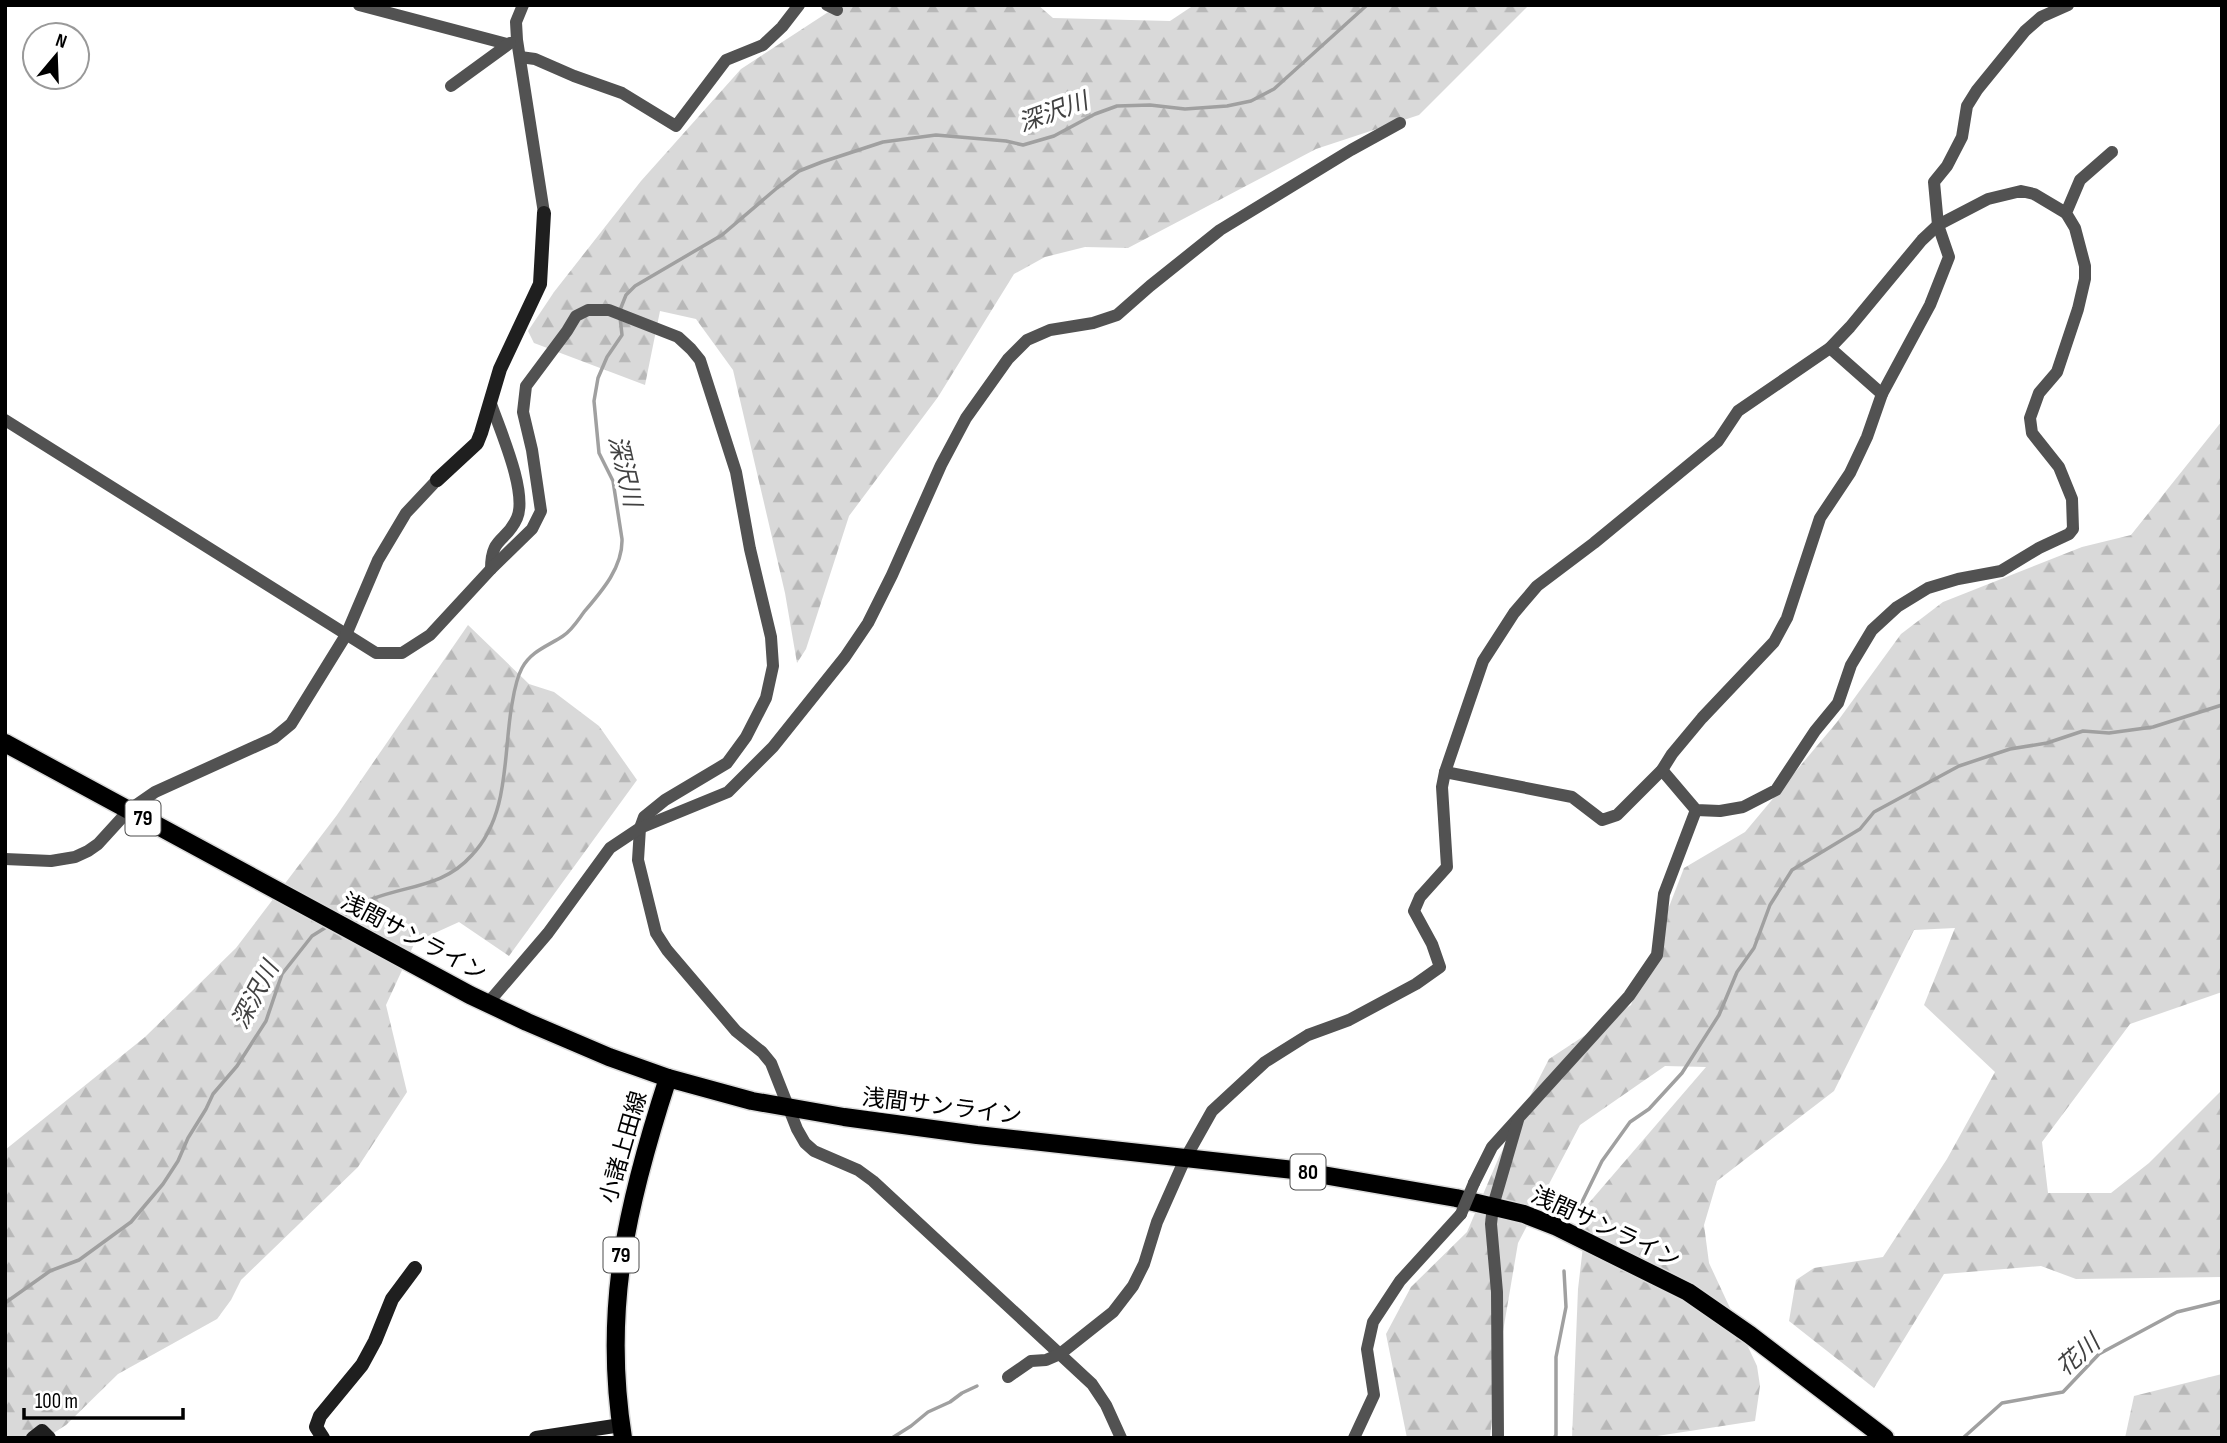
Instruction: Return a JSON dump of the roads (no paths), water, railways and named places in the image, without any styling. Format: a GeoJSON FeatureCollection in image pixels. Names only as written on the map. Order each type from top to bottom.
{"type":"FeatureCollection","features":[{"type":"Feature","properties":{"kind":"main road","name":"浅間サンライン"},"geometry":{"type":"LineString","coordinates":[[5,743],[470,995],[563,1039],[668,1078],[719,1093],[789,1108],[1001,1138],[1294,1170],[1456,1198],[1524,1214],[1557,1227],[1688,1292],[1750,1335],[1885,1438]]}},
{"type":"Feature","properties":{"kind":"main road","name":"小諸上田線"},"geometry":{"type":"LineString","coordinates":[[622,1431],[614,1354],[620,1262],[633,1196],[668,1078]]}},
{"type":"Feature","properties":{"kind":"street"},"geometry":{"type":"LineString","coordinates":[[359,5],[512,42]]}},
{"type":"Feature","properties":{"kind":"street"},"geometry":{"type":"LineString","coordinates":[[5,859],[51,861],[75,857],[98,844],[129,810],[155,792],[274,737],[291,724],[346,635],[378,560],[407,513],[437,480],[477,443],[500,369],[540,284],[544,213],[520,57],[512,42],[523,5]]}},
{"type":"Feature","properties":{"kind":"street"},"geometry":{"type":"LineString","coordinates":[[520,57],[535,59],[622,93],[676,126],[726,60],[763,45],[799,5]]}},
{"type":"Feature","properties":{"kind":"street"},"geometry":{"type":"LineString","coordinates":[[1444,772],[1572,797],[1602,820],[1617,816],[1662,770],[1702,718],[1774,642],[1787,618],[1820,517],[1850,473],[1867,437],[1882,394],[1930,305],[1949,257],[1937,225],[1934,181],[1947,166],[1962,136],[1967,106],[2025,31],[2041,17],[2068,5]]}},
{"type":"Feature","properties":{"kind":"street"},"geometry":{"type":"LineString","coordinates":[[451,86],[512,42]]}},
{"type":"Feature","properties":{"kind":"street"},"geometry":{"type":"LineString","coordinates":[[488,1003],[548,933],[610,848],[640,828],[728,792],[773,747],[845,657],[868,623],[940,465],[966,418],[1009,359],[1027,340],[1050,330],[1093,323],[1117,315],[1220,230],[1350,150],[1400,123]]}},
{"type":"Feature","properties":{"kind":"street"},"geometry":{"type":"LineString","coordinates":[[2066,212],[2080,180],[2112,152]]}},
{"type":"Feature","properties":{"kind":"street"},"geometry":{"type":"LineString","coordinates":[[1008,1377],[1031,1361],[1046,1360],[1060,1354],[1113,1312],[1133,1286],[1185,1159],[1212,1111],[1265,1062],[1308,1035],[1349,1020],[1416,984],[1440,967],[1432,944],[1414,911],[1420,897],[1447,867],[1442,787],[1444,772],[1483,661],[1514,613],[1537,586],[1718,441],[1738,411],[1829,348],[1937,225],[1988,199],[2021,191],[2034,194],[2066,212],[2075,228],[2085,266],[2085,279],[2057,372],[2039,393],[2030,418],[2032,433],[2059,467],[2072,499],[2073,529],[2070,534],[2039,548],[2001,571],[1928,588],[1897,607],[1872,630],[1851,664],[1838,703],[1815,731],[1776,790],[1743,807],[1720,811],[1696,810],[1662,770]]}},
{"type":"Feature","properties":{"kind":"street"},"geometry":{"type":"LineString","coordinates":[[5,420],[376,653],[402,653],[430,635],[532,529],[541,511],[523,412],[526,386],[576,316],[588,310],[609,310],[678,337],[700,360],[737,472],[750,549],[771,637],[773,666],[766,698],[746,737],[727,763],[665,800],[644,817],[640,828],[638,860],[656,933],[667,950],[736,1031],[771,1063],[804,1143],[814,1152],[848,1165],[873,1181],[1060,1354],[1092,1384],[1106,1405],[1121,1438]]}},
{"type":"Feature","properties":{"kind":"street"},"geometry":{"type":"LineString","coordinates":[[1829,348],[1882,394]]}},
{"type":"Feature","properties":{"kind":"street"},"geometry":{"type":"LineString","coordinates":[[491,404],[508,450],[520,496],[519,515],[511,530],[497,543],[491,554],[491,569]]}},
{"type":"Feature","properties":{"kind":"street"},"geometry":{"type":"LineString","coordinates":[[1354,1438],[1374,1395],[1367,1349],[1373,1322],[1400,1281],[1461,1214],[1492,1147],[1629,996],[1657,955],[1664,894],[1696,810]]}},
{"type":"Feature","properties":{"kind":"street"},"geometry":{"type":"LineString","coordinates":[[1498,1438],[1497,1292],[1491,1224],[1493,1206],[1519,1117]]}},
{"type":"Feature","properties":{"kind":"street"},"geometry":{"type":"LineString","coordinates":[[323,1438],[316,1427],[320,1416],[362,1365],[392,1299],[415,1268]]}},
{"type":"Feature","properties":{"kind":"street"},"geometry":{"type":"LineString","coordinates":[[33,1438],[42,1431],[49,1438]]}},
{"type":"Feature","properties":{"kind":"street"},"geometry":{"type":"LineString","coordinates":[[536,1438],[622,1431]]}},
{"type":"Feature","properties":{"kind":"waterway","name":"深沢川"},"geometry":{"type":"LineString","coordinates":[[620,310],[626,295],[635,286],[722,235],[799,171],[883,142],[936,135],[1023,145],[1054,136],[1095,114],[1117,106],[1150,105],[1185,109],[1251,101],[1274,89],[1367,5]]}},
{"type":"Feature","properties":{"kind":"waterway","name":"深沢川"},"geometry":{"type":"LineString","coordinates":[[340,918],[372,899],[438,879],[461,866],[472,855],[493,822],[499,803],[513,699],[522,668],[535,653],[569,631],[615,569],[622,539],[613,481],[599,453],[594,401],[598,378],[607,357],[622,335],[620,317]]}},
{"type":"Feature","properties":{"kind":"waterway"},"geometry":{"type":"LineString","coordinates":[[1578,1210],[1602,1161],[1630,1122],[1649,1109],[1682,1073],[1719,1015],[1737,972],[1754,948],[1770,905],[1792,870],[1860,829],[1874,812],[1959,766],[2010,749],[2047,743],[2083,731],[2109,733],[2153,727],[2222,705]]}},
{"type":"Feature","properties":{"kind":"waterway","name":"深沢川"},"geometry":{"type":"LineString","coordinates":[[5,1303],[50,1271],[79,1260],[131,1222],[163,1184],[213,1094],[237,1066],[266,1021],[282,974],[312,936],[328,926]]}},
{"type":"Feature","properties":{"kind":"waterway"},"geometry":{"type":"LineString","coordinates":[[1554,1438],[1556,1357],[1566,1307],[1564,1271]]}},
{"type":"Feature","properties":{"kind":"waterway","name":"花川"},"geometry":{"type":"LineString","coordinates":[[1963,1438],[2002,1403],[2063,1392],[2099,1354],[2177,1312],[2222,1301]]}},
{"type":"Feature","properties":{"kind":"waterway"},"geometry":{"type":"LineString","coordinates":[[892,1438],[928,1412],[977,1386]]}}]}
